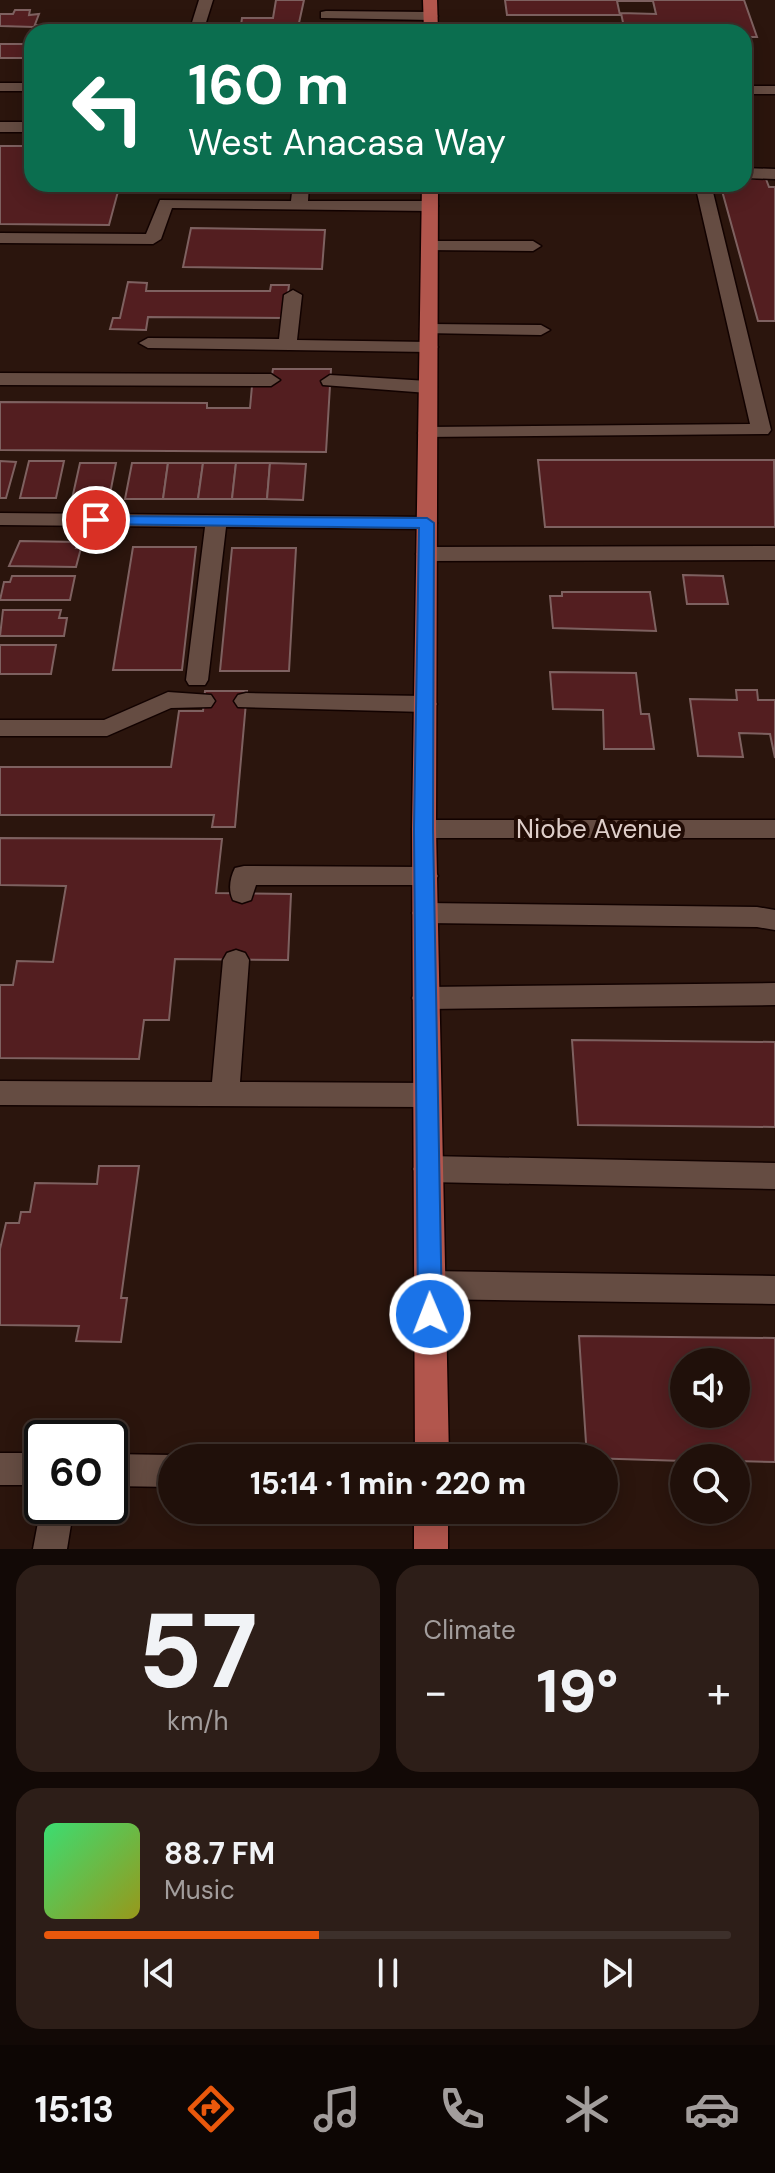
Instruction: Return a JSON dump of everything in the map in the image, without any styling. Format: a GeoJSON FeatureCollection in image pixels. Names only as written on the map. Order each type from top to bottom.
{"type":"FeatureCollection","features":[{"type":"Feature","properties":{"kind":"main road"},"geometry":{"type":"LineString","coordinates":[[430,0],[431,24]]}},
{"type":"Feature","properties":{"kind":"main road"},"geometry":{"type":"LineString","coordinates":[[430,192],[424,829],[432,1444]]}},
{"type":"Feature","properties":{"kind":"main road"},"geometry":{"type":"LineString","coordinates":[[431,1524],[431,1549]]}},
{"type":"Feature","properties":{"kind":"street"},"geometry":{"type":"LineString","coordinates":[[198,24],[206,0]]}},
{"type":"Feature","properties":{"kind":"street"},"geometry":{"type":"LineString","coordinates":[[327,8],[419,24]]}},
{"type":"Feature","properties":{"kind":"street"},"geometry":{"type":"LineString","coordinates":[[0,87],[24,87]]}},
{"type":"Feature","properties":{"kind":"street"},"geometry":{"type":"LineString","coordinates":[[752,90],[775,90]]}},
{"type":"Feature","properties":{"kind":"street"},"geometry":{"type":"LineString","coordinates":[[0,127],[24,127]]}},
{"type":"Feature","properties":{"kind":"street"},"geometry":{"type":"LineString","coordinates":[[752,173],[775,174]]}},
{"type":"Feature","properties":{"kind":"street"},"geometry":{"type":"LineString","coordinates":[[0,238],[153,239],[168,192]]}},
{"type":"Feature","properties":{"kind":"street"},"geometry":{"type":"LineString","coordinates":[[299,206],[300,192]]}},
{"type":"Feature","properties":{"kind":"street"},"geometry":{"type":"LineString","coordinates":[[428,433],[761,430],[705,192]]}},
{"type":"Feature","properties":{"kind":"street"},"geometry":{"type":"LineString","coordinates":[[166,203],[430,206]]}},
{"type":"Feature","properties":{"kind":"street"},"geometry":{"type":"LineString","coordinates":[[430,246],[533,246]]}},
{"type":"Feature","properties":{"kind":"street"},"geometry":{"type":"LineString","coordinates":[[287,345],[293,295]]}},
{"type":"Feature","properties":{"kind":"street"},"geometry":{"type":"LineString","coordinates":[[148,343],[287,345],[541,330]]}},
{"type":"Feature","properties":{"kind":"street"},"geometry":{"type":"LineString","coordinates":[[0,379],[271,380]]}},
{"type":"Feature","properties":{"kind":"street"},"geometry":{"type":"LineString","coordinates":[[330,381],[428,387]]}},
{"type":"Feature","properties":{"kind":"street"},"geometry":{"type":"LineString","coordinates":[[2,526],[216,522],[427,523]]}},
{"type":"Feature","properties":{"kind":"street"},"geometry":{"type":"LineString","coordinates":[[0,728],[107,728],[168,700],[200,690],[216,522]]}},
{"type":"Feature","properties":{"kind":"street"},"geometry":{"type":"LineString","coordinates":[[427,554],[775,553]]}},
{"type":"Feature","properties":{"kind":"street"},"geometry":{"type":"LineString","coordinates":[[246,701],[425,704]]}},
{"type":"Feature","properties":{"kind":"street","name":"Niobe Avenue"},"geometry":{"type":"LineString","coordinates":[[424,829],[775,829]]}},
{"type":"Feature","properties":{"kind":"street"},"geometry":{"type":"LineString","coordinates":[[243,884],[425,876]]}},
{"type":"Feature","properties":{"kind":"street"},"geometry":{"type":"LineString","coordinates":[[425,913],[757,917],[775,920]]}},
{"type":"Feature","properties":{"kind":"street"},"geometry":{"type":"LineString","coordinates":[[225,1094],[236,960]]}},
{"type":"Feature","properties":{"kind":"street"},"geometry":{"type":"LineString","coordinates":[[426,998],[775,994]]}},
{"type":"Feature","properties":{"kind":"street"},"geometry":{"type":"LineString","coordinates":[[0,1093],[427,1095]]}},
{"type":"Feature","properties":{"kind":"street"},"geometry":{"type":"LineString","coordinates":[[428,1169],[775,1176]]}},
{"type":"Feature","properties":{"kind":"street"},"geometry":{"type":"LineString","coordinates":[[429,1285],[775,1290]]}},
{"type":"Feature","properties":{"kind":"street"},"geometry":{"type":"LineString","coordinates":[[0,1469],[24,1469]]}},
{"type":"Feature","properties":{"kind":"street"},"geometry":{"type":"LineString","coordinates":[[128,1470],[158,1471]]}},
{"type":"Feature","properties":{"kind":"street"},"geometry":{"type":"LineString","coordinates":[[50,1549],[54,1524]]}},
{"type":"Feature","properties":{"kind":"building"},"geometry":{"type":"Polygon","coordinates":[[[276,0],[304,0],[299,24],[241,24],[242,18],[273,18],[276,0]]]}},
{"type":"Feature","properties":{"kind":"building"},"geometry":{"type":"Polygon","coordinates":[[[505,0],[744,0],[757,37],[752,37],[752,24],[623,24],[621,13],[656,14],[653,1],[617,1],[620,15],[507,15],[505,0]]]}},
{"type":"Feature","properties":{"kind":"building"},"geometry":{"type":"Polygon","coordinates":[[[15,10],[30,10],[29,15],[39,14],[35,24],[0,26],[0,14],[13,14],[15,10]]]}},
{"type":"Feature","properties":{"kind":"building"},"geometry":{"type":"Polygon","coordinates":[[[0,44],[24,44],[24,58],[0,58],[0,44]]]}},
{"type":"Feature","properties":{"kind":"building"},"geometry":{"type":"Polygon","coordinates":[[[0,146],[24,146],[24,192],[118,192],[109,225],[0,224],[0,146]]]}},
{"type":"Feature","properties":{"kind":"building"},"geometry":{"type":"Polygon","coordinates":[[[752,179],[766,179],[769,187],[775,187],[775,321],[758,321],[722,192],[752,192],[752,179]]]}},
{"type":"Feature","properties":{"kind":"building"},"geometry":{"type":"Polygon","coordinates":[[[191,228],[325,230],[322,269],[183,267],[191,228]]]}},
{"type":"Feature","properties":{"kind":"building"},"geometry":{"type":"Polygon","coordinates":[[[128,282],[147,283],[146,291],[270,291],[271,285],[289,285],[285,318],[148,317],[146,330],[110,329],[113,318],[120,318],[128,282]]]}},
{"type":"Feature","properties":{"kind":"building"},"geometry":{"type":"Polygon","coordinates":[[[273,369],[331,369],[326,452],[0,450],[0,402],[207,403],[207,408],[250,408],[252,386],[270,386],[273,369]]]}},
{"type":"Feature","properties":{"kind":"building"},"geometry":{"type":"Polygon","coordinates":[[[538,460],[774,460],[775,527],[545,527],[538,460]]]}},
{"type":"Feature","properties":{"kind":"building"},"geometry":{"type":"Polygon","coordinates":[[[0,461],[16,462],[6,498],[0,498],[0,461]]]}},
{"type":"Feature","properties":{"kind":"building"},"geometry":{"type":"Polygon","coordinates":[[[29,461],[64,461],[56,498],[20,498],[29,461]]]}},
{"type":"Feature","properties":{"kind":"building"},"geometry":{"type":"Polygon","coordinates":[[[80,463],[116,463],[109,499],[72,499],[80,463]]]}},
{"type":"Feature","properties":{"kind":"building"},"geometry":{"type":"Polygon","coordinates":[[[132,463],[168,463],[163,499],[125,499],[132,463]]]}},
{"type":"Feature","properties":{"kind":"building"},"geometry":{"type":"Polygon","coordinates":[[[168,463],[203,463],[198,499],[163,499],[168,463]]]}},
{"type":"Feature","properties":{"kind":"building"},"geometry":{"type":"Polygon","coordinates":[[[203,463],[236,463],[232,499],[198,499],[203,463]]]}},
{"type":"Feature","properties":{"kind":"building"},"geometry":{"type":"Polygon","coordinates":[[[236,463],[270,463],[267,499],[232,499],[236,463]]]}},
{"type":"Feature","properties":{"kind":"building"},"geometry":{"type":"Polygon","coordinates":[[[270,463],[306,464],[303,500],[267,499],[270,463]]]}},
{"type":"Feature","properties":{"kind":"building"},"geometry":{"type":"Polygon","coordinates":[[[20,541],[78,542],[76,548],[81,548],[76,567],[9,566],[20,541]]]}},
{"type":"Feature","properties":{"kind":"building"},"geometry":{"type":"Polygon","coordinates":[[[133,547],[196,547],[182,670],[113,670],[133,547]]]}},
{"type":"Feature","properties":{"kind":"building"},"geometry":{"type":"Polygon","coordinates":[[[232,548],[296,548],[289,671],[220,671],[232,548]]]}},
{"type":"Feature","properties":{"kind":"building"},"geometry":{"type":"Polygon","coordinates":[[[683,575],[723,576],[728,604],[687,604],[683,575]]]}},
{"type":"Feature","properties":{"kind":"building"},"geometry":{"type":"Polygon","coordinates":[[[12,576],[75,576],[70,600],[0,600],[4,582],[10,582],[12,576]]]}},
{"type":"Feature","properties":{"kind":"building"},"geometry":{"type":"Polygon","coordinates":[[[562,592],[650,592],[656,631],[553,628],[550,596],[562,596],[562,592]]]}},
{"type":"Feature","properties":{"kind":"building"},"geometry":{"type":"Polygon","coordinates":[[[3,610],[61,610],[59,618],[67,618],[64,636],[0,636],[3,610]]]}},
{"type":"Feature","properties":{"kind":"building"},"geometry":{"type":"Polygon","coordinates":[[[0,645],[56,645],[51,674],[0,674],[0,645]]]}},
{"type":"Feature","properties":{"kind":"building"},"geometry":{"type":"Polygon","coordinates":[[[550,672],[636,673],[641,714],[649,714],[654,749],[604,749],[603,710],[553,709],[550,672]]]}},
{"type":"Feature","properties":{"kind":"building"},"geometry":{"type":"Polygon","coordinates":[[[736,690],[757,690],[758,700],[775,700],[775,758],[770,734],[739,733],[743,757],[698,756],[690,699],[737,700],[736,690]]]}},
{"type":"Feature","properties":{"kind":"building"},"geometry":{"type":"Polygon","coordinates":[[[205,691],[247,691],[235,827],[212,827],[214,815],[0,815],[0,767],[171,767],[179,711],[203,711],[205,691]]]}},
{"type":"Feature","properties":{"kind":"building"},"geometry":{"type":"Polygon","coordinates":[[[0,838],[222,839],[216,893],[291,894],[288,960],[175,959],[169,1020],[144,1020],[139,1059],[0,1058],[0,985],[13,985],[17,961],[53,962],[66,886],[0,885],[0,838]]]}},
{"type":"Feature","properties":{"kind":"building"},"geometry":{"type":"Polygon","coordinates":[[[572,1040],[775,1042],[775,1127],[578,1125],[572,1040]]]}},
{"type":"Feature","properties":{"kind":"building"},"geometry":{"type":"Polygon","coordinates":[[[99,1166],[139,1166],[121,1298],[127,1298],[121,1342],[76,1341],[79,1326],[0,1325],[0,1249],[6,1223],[19,1223],[21,1212],[30,1212],[35,1183],[97,1184],[99,1166]]]}},
{"type":"Feature","properties":{"kind":"building"},"geometry":{"type":"Polygon","coordinates":[[[579,1336],[775,1338],[775,1462],[750,1461],[750,1444],[670,1444],[670,1461],[618,1459],[618,1444],[586,1444],[579,1336]]]}},
{"type":"Feature","properties":{"kind":"route"},"geometry":{"type":"LineString","coordinates":[[96,520],[427,523],[424,829],[430,1314]]}}]}
